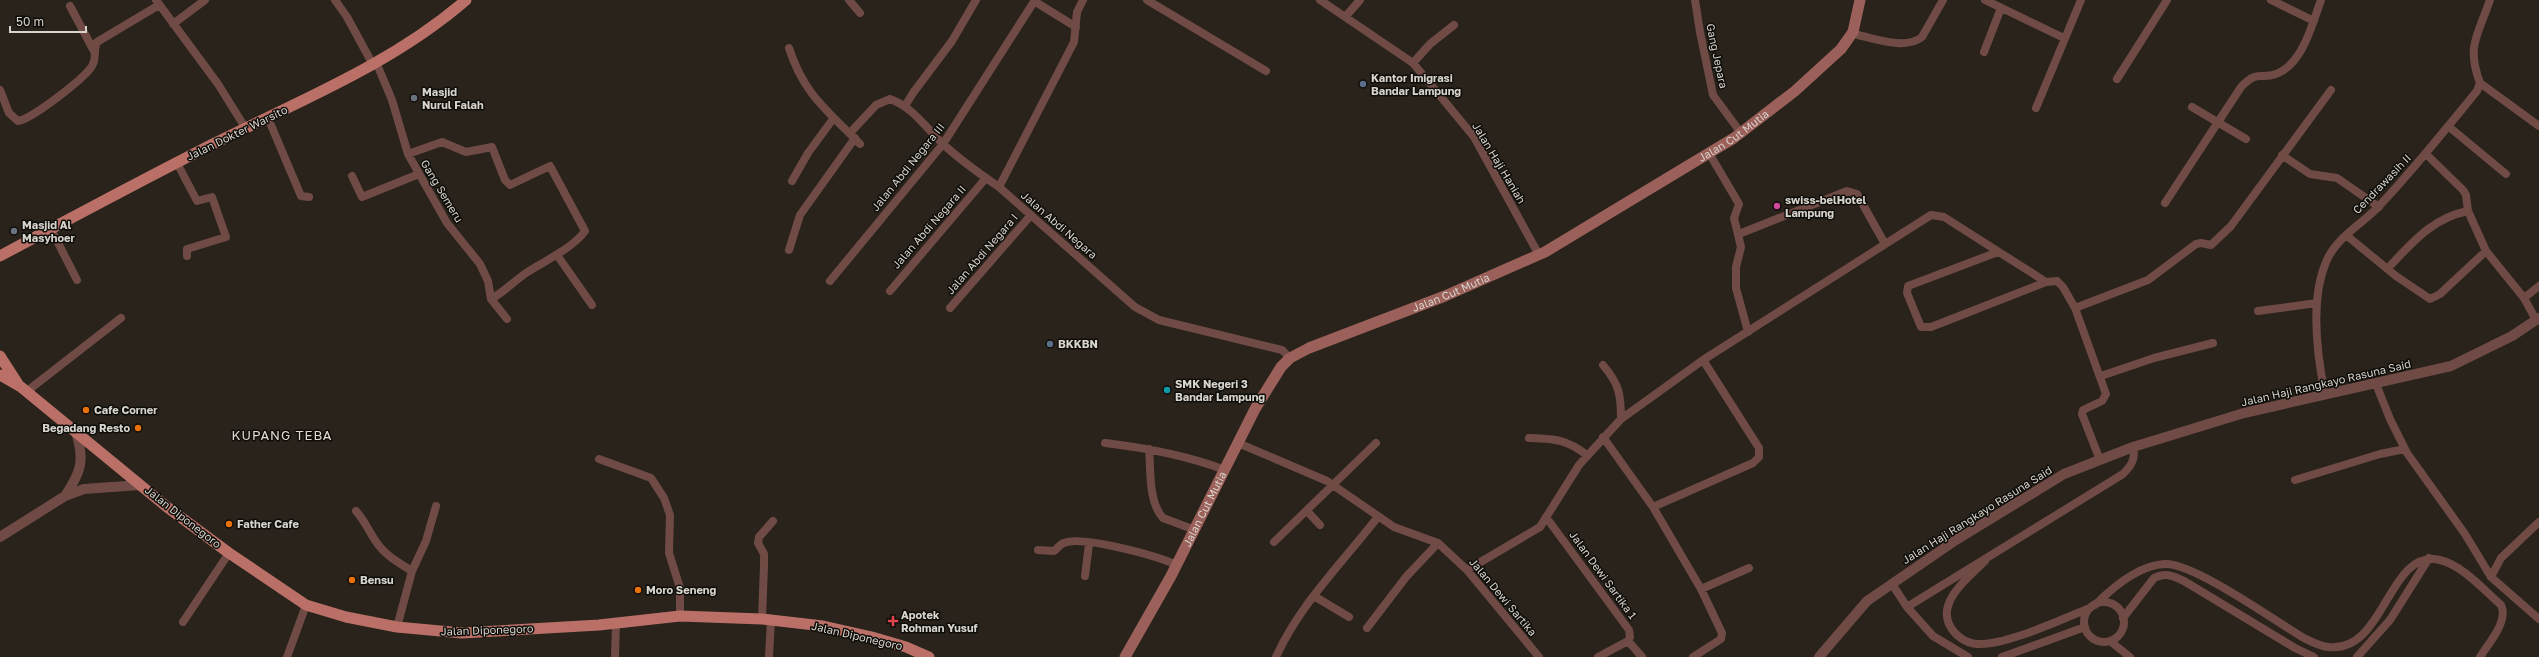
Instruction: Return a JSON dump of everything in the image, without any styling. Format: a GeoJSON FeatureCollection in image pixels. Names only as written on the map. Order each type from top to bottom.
{"type":"FeatureCollection","features":[{"type":"Feature","properties":{"kind":"main road","name":"Jalan Dokter Warsito"},"geometry":{"type":"LineString","coordinates":[[0,256],[177,163],[355,75],[447,16],[466,0]]}},
{"type":"Feature","properties":{"kind":"main road","name":"Jalan Cut Mutia"},"geometry":{"type":"LineString","coordinates":[[1125,657],[1195,530],[1255,409],[1281,366],[1290,358],[1309,348],[1483,280],[1539,255],[1590,226],[1741,133],[1823,67],[1841,49],[1852,32],[1860,0]]}},
{"type":"Feature","properties":{"kind":"main road"},"geometry":{"type":"LineString","coordinates":[[0,356],[23,390]]}},
{"type":"Feature","properties":{"kind":"main road"},"geometry":{"type":"LineString","coordinates":[[0,375],[23,390]]}},
{"type":"Feature","properties":{"kind":"main road","name":"Jalan Diponegoro"},"geometry":{"type":"LineString","coordinates":[[23,390],[140,485],[229,554],[306,605],[346,617],[397,627],[462,633],[616,623],[680,616],[766,620],[823,626],[872,637],[906,646],[929,657]]}},
{"type":"Feature","properties":{"kind":"street"},"geometry":{"type":"LineString","coordinates":[[173,24],[205,0]]}},
{"type":"Feature","properties":{"kind":"street","name":"Gang Semeru"},"geometry":{"type":"LineString","coordinates":[[334,0],[347,17],[374,62],[392,100],[408,154],[447,223],[480,264],[488,281],[491,299],[507,319]]}},
{"type":"Feature","properties":{"kind":"street"},"geometry":{"type":"LineString","coordinates":[[849,0],[860,13]]}},
{"type":"Feature","properties":{"kind":"street"},"geometry":{"type":"LineString","coordinates":[[789,250],[800,215],[884,100],[890,99],[905,106],[913,92],[952,41],[976,0]]}},
{"type":"Feature","properties":{"kind":"street"},"geometry":{"type":"LineString","coordinates":[[1034,0],[1076,27]]}},
{"type":"Feature","properties":{"kind":"street","name":"Jalan Abdi Negara III"},"geometry":{"type":"LineString","coordinates":[[830,281],[943,144],[1034,0]]}},
{"type":"Feature","properties":{"kind":"street"},"geometry":{"type":"LineString","coordinates":[[999,187],[1074,42],[1077,12],[1083,0]]}},
{"type":"Feature","properties":{"kind":"street"},"geometry":{"type":"LineString","coordinates":[[1147,0],[1266,72]]}},
{"type":"Feature","properties":{"kind":"street","name":"Jalan Haji Haniah"},"geometry":{"type":"LineString","coordinates":[[1320,0],[1346,16],[1413,63],[1474,137],[1539,255]]}},
{"type":"Feature","properties":{"kind":"street"},"geometry":{"type":"LineString","coordinates":[[1346,16],[1360,0]]}},
{"type":"Feature","properties":{"kind":"street","name":"Gang Jepara"},"geometry":{"type":"LineString","coordinates":[[1696,0],[1700,32],[1713,94],[1741,133]]}},
{"type":"Feature","properties":{"kind":"street"},"geometry":{"type":"LineString","coordinates":[[1852,32],[1858,35],[1899,43],[1917,41],[1922,37],[1943,0]]}},
{"type":"Feature","properties":{"kind":"street"},"geometry":{"type":"LineString","coordinates":[[1985,0],[2064,38]]}},
{"type":"Feature","properties":{"kind":"street"},"geometry":{"type":"LineString","coordinates":[[2036,108],[2080,0]]}},
{"type":"Feature","properties":{"kind":"street"},"geometry":{"type":"LineString","coordinates":[[2117,79],[2167,0]]}},
{"type":"Feature","properties":{"kind":"street"},"geometry":{"type":"LineString","coordinates":[[2271,0],[2314,21]]}},
{"type":"Feature","properties":{"kind":"street"},"geometry":{"type":"LineString","coordinates":[[2165,203],[2248,80],[2257,75],[2274,75],[2290,65],[2299,53],[2314,21],[2321,0]]}},
{"type":"Feature","properties":{"kind":"street"},"geometry":{"type":"LineString","coordinates":[[2490,0],[2473,51],[2473,65],[2480,83],[2539,126]]}},
{"type":"Feature","properties":{"kind":"street"},"geometry":{"type":"LineString","coordinates":[[95,54],[97,42],[157,3],[218,84],[246,129]]}},
{"type":"Feature","properties":{"kind":"street"},"geometry":{"type":"LineString","coordinates":[[0,90],[9,113],[18,121],[24,120],[49,104],[88,71],[96,60],[95,54],[70,6]]}},
{"type":"Feature","properties":{"kind":"street"},"geometry":{"type":"LineString","coordinates":[[1984,52],[2001,8]]}},
{"type":"Feature","properties":{"kind":"street"},"geometry":{"type":"LineString","coordinates":[[1413,63],[1430,44],[1454,25]]}},
{"type":"Feature","properties":{"kind":"street"},"geometry":{"type":"LineString","coordinates":[[789,48],[803,84],[832,119],[855,139]]}},
{"type":"Feature","properties":{"kind":"street","name":"Cendrawasih II"},"geometry":{"type":"LineString","coordinates":[[2325,394],[2318,347],[2317,303],[2321,277],[2326,260],[2346,235],[2379,207],[2426,154],[2477,91],[2480,83]]}},
{"type":"Feature","properties":{"kind":"street"},"geometry":{"type":"LineString","coordinates":[[2075,308],[2148,280],[2196,244],[2202,242],[2211,245],[2231,226],[2331,90]]}},
{"type":"Feature","properties":{"kind":"street","name":"Jalan Abdi Negara"},"geometry":{"type":"LineString","coordinates":[[905,106],[917,115],[943,144],[999,187],[1135,307],[1159,320],[1282,350],[1290,358]]}},
{"type":"Feature","properties":{"kind":"street"},"geometry":{"type":"LineString","coordinates":[[2192,107],[2217,124],[2246,139]]}},
{"type":"Feature","properties":{"kind":"street"},"geometry":{"type":"LineString","coordinates":[[268,118],[301,196],[309,197]]}},
{"type":"Feature","properties":{"kind":"street"},"geometry":{"type":"LineString","coordinates":[[792,181],[808,153],[832,119]]}},
{"type":"Feature","properties":{"kind":"street"},"geometry":{"type":"LineString","coordinates":[[2448,126],[2506,174]]}},
{"type":"Feature","properties":{"kind":"street"},"geometry":{"type":"LineString","coordinates":[[408,154],[442,142],[466,152],[492,147],[504,180],[510,185],[550,166],[585,231],[557,255],[530,271],[507,291],[491,299]]}},
{"type":"Feature","properties":{"kind":"street"},"geometry":{"type":"LineString","coordinates":[[1708,153],[1739,204],[1734,218],[1741,247],[1736,267],[1736,288],[1748,332]]}},
{"type":"Feature","properties":{"kind":"street"},"geometry":{"type":"LineString","coordinates":[[2426,154],[2463,190],[2466,195],[2468,211],[2486,250],[2524,298],[2538,319]]}},
{"type":"Feature","properties":{"kind":"street"},"geometry":{"type":"LineString","coordinates":[[2282,155],[2310,174],[2337,178],[2379,207]]}},
{"type":"Feature","properties":{"kind":"street"},"geometry":{"type":"LineString","coordinates":[[177,163],[197,202],[212,197],[226,237],[187,249],[187,256]]}},
{"type":"Feature","properties":{"kind":"street"},"geometry":{"type":"LineString","coordinates":[[352,176],[362,197],[419,174]]}},
{"type":"Feature","properties":{"kind":"street","name":"Jalan Abdi Negara II"},"geometry":{"type":"LineString","coordinates":[[890,291],[986,178]]}},
{"type":"Feature","properties":{"kind":"street"},"geometry":{"type":"LineString","coordinates":[[1739,234],[1848,191],[1857,194],[1885,244]]}},
{"type":"Feature","properties":{"kind":"street"},"geometry":{"type":"LineString","coordinates":[[2388,268],[2428,227],[2455,213],[2468,211]]}},
{"type":"Feature","properties":{"kind":"street"},"geometry":{"type":"LineString","coordinates":[[1467,570],[1540,527],[1587,455],[1621,418],[1703,360],[1931,215],[1937,214],[2046,282]]}},
{"type":"Feature","properties":{"kind":"street","name":"Jalan Abdi Negara I"},"geometry":{"type":"LineString","coordinates":[[950,308],[1031,215]]}},
{"type":"Feature","properties":{"kind":"street"},"geometry":{"type":"LineString","coordinates":[[51,229],[77,280]]}},
{"type":"Feature","properties":{"kind":"street"},"geometry":{"type":"LineString","coordinates":[[2346,235],[2421,295],[2432,299],[2486,250]]}},
{"type":"Feature","properties":{"kind":"street"},"geometry":{"type":"LineString","coordinates":[[1998,252],[1908,286],[1907,293],[1921,327],[1931,327],[2046,282],[2057,281],[2060,283],[2075,308],[2101,376],[2106,394],[2102,401],[2083,410],[2082,414],[2100,460]]}},
{"type":"Feature","properties":{"kind":"street"},"geometry":{"type":"LineString","coordinates":[[557,255],[592,305]]}},
{"type":"Feature","properties":{"kind":"street"},"geometry":{"type":"LineString","coordinates":[[2524,298],[2539,286]]}},
{"type":"Feature","properties":{"kind":"street"},"geometry":{"type":"LineString","coordinates":[[2258,311],[2317,303]]}},
{"type":"Feature","properties":{"kind":"street"},"geometry":{"type":"LineString","coordinates":[[23,390],[121,318]]}},
{"type":"Feature","properties":{"kind":"street","name":"Jalan Haji Rangkayo Rasuna Said"},"geometry":{"type":"LineString","coordinates":[[1819,657],[1867,601],[2033,492],[2064,474],[2133,447],[2244,413],[2451,366],[2512,336],[2538,319]]}},
{"type":"Feature","properties":{"kind":"street"},"geometry":{"type":"LineString","coordinates":[[2101,376],[2154,358],[2213,343]]}},
{"type":"Feature","properties":{"kind":"street"},"geometry":{"type":"LineString","coordinates":[[1653,507],[1753,463],[1759,457],[1759,448],[1703,360]]}},
{"type":"Feature","properties":{"kind":"street"},"geometry":{"type":"LineString","coordinates":[[1603,365],[1617,382],[1621,400],[1621,418]]}},
{"type":"Feature","properties":{"kind":"street"},"geometry":{"type":"LineString","coordinates":[[2376,384],[2390,419],[2406,449],[2465,534],[2491,577],[2539,619]]}},
{"type":"Feature","properties":{"kind":"street"},"geometry":{"type":"LineString","coordinates":[[65,496],[76,479],[82,462],[81,447],[76,432]]}},
{"type":"Feature","properties":{"kind":"street"},"geometry":{"type":"LineString","coordinates":[[1603,437],[1653,507],[1701,589],[1723,637],[1693,657]]}},
{"type":"Feature","properties":{"kind":"street"},"geometry":{"type":"LineString","coordinates":[[1529,438],[1559,439],[1573,444],[1587,455]]}},
{"type":"Feature","properties":{"kind":"street"},"geometry":{"type":"LineString","coordinates":[[1274,542],[1334,486],[1376,442]]}},
{"type":"Feature","properties":{"kind":"street"},"geometry":{"type":"LineString","coordinates":[[1105,443],[1149,449],[1195,458],[1225,470]]}},
{"type":"Feature","properties":{"kind":"street","name":"Jalan Dewi Sartika"},"geometry":{"type":"LineString","coordinates":[[1238,443],[1327,481],[1377,518],[1394,527],[1438,544],[1467,570],[1539,657]]}},
{"type":"Feature","properties":{"kind":"street"},"geometry":{"type":"LineString","coordinates":[[1907,607],[1994,552],[2123,474],[2131,466],[2135,455],[2133,447]]}},
{"type":"Feature","properties":{"kind":"street"},"geometry":{"type":"LineString","coordinates":[[1149,449],[1155,504],[1159,514],[1163,518],[1195,530]]}},
{"type":"Feature","properties":{"kind":"street"},"geometry":{"type":"LineString","coordinates":[[2295,480],[2380,454],[2406,449]]}},
{"type":"Feature","properties":{"kind":"street"},"geometry":{"type":"LineString","coordinates":[[599,459],[651,478],[664,498],[670,515],[669,553],[680,588],[680,616]]}},
{"type":"Feature","properties":{"kind":"street"},"geometry":{"type":"LineString","coordinates":[[0,537],[65,496],[84,489],[106,485],[140,485]]}},
{"type":"Feature","properties":{"kind":"street"},"geometry":{"type":"LineString","coordinates":[[397,627],[412,576],[412,571],[426,541],[436,506]]}},
{"type":"Feature","properties":{"kind":"street"},"geometry":{"type":"LineString","coordinates":[[356,511],[366,521],[376,543],[387,554],[412,571]]}},
{"type":"Feature","properties":{"kind":"street"},"geometry":{"type":"LineString","coordinates":[[1307,511],[1320,525]]}},
{"type":"Feature","properties":{"kind":"street","name":"Jalan Dewi Sartika 1"},"geometry":{"type":"LineString","coordinates":[[1546,517],[1629,630],[1630,637],[1628,641]]}},
{"type":"Feature","properties":{"kind":"street"},"geometry":{"type":"LineString","coordinates":[[1276,657],[1285,636],[1314,596],[1377,518]]}},
{"type":"Feature","properties":{"kind":"street"},"geometry":{"type":"LineString","coordinates":[[769,657],[766,620],[764,554],[758,543],[759,537],[773,521]]}},
{"type":"Feature","properties":{"kind":"street"},"geometry":{"type":"LineString","coordinates":[[2491,577],[2501,558],[2539,522]]}},
{"type":"Feature","properties":{"kind":"street"},"geometry":{"type":"LineString","coordinates":[[1038,550],[1054,551],[1063,543],[1090,544],[1124,548],[1176,565]]}},
{"type":"Feature","properties":{"kind":"street"},"geometry":{"type":"LineString","coordinates":[[1085,576],[1090,544]]}},
{"type":"Feature","properties":{"kind":"street"},"geometry":{"type":"LineString","coordinates":[[1367,628],[1406,577],[1438,544]]}},
{"type":"Feature","properties":{"kind":"street"},"geometry":{"type":"LineString","coordinates":[[1994,552],[1959,587],[1950,601],[1948,621],[1955,635],[1976,644],[1986,644],[2018,635],[2104,603],[2114,606],[2123,618]]}},
{"type":"Feature","properties":{"kind":"street"},"geometry":{"type":"LineString","coordinates":[[183,622],[229,554]]}},
{"type":"Feature","properties":{"kind":"street"},"geometry":{"type":"LineString","coordinates":[[2357,657],[2369,646],[2390,620],[2429,558]]}},
{"type":"Feature","properties":{"kind":"street"},"geometry":{"type":"LineString","coordinates":[[2314,657],[2294,648],[2184,581],[2170,575],[2161,574],[2154,578],[2123,618],[2121,631],[2110,641],[2101,642],[2093,639],[2085,626],[2085,616],[2107,593],[2133,575],[2153,566],[2173,564],[2201,575],[2302,637],[2328,647],[2346,646],[2360,637],[2412,564],[2429,558],[2441,560],[2460,570],[2501,605],[2503,610],[2501,622],[2480,657]]}},
{"type":"Feature","properties":{"kind":"street"},"geometry":{"type":"LineString","coordinates":[[1701,589],[1748,568]]}},
{"type":"Feature","properties":{"kind":"street"},"geometry":{"type":"LineString","coordinates":[[1892,584],[1907,607],[1932,636],[1968,657]]}},
{"type":"Feature","properties":{"kind":"street"},"geometry":{"type":"LineString","coordinates":[[1314,596],[1349,617]]}},
{"type":"Feature","properties":{"kind":"street"},"geometry":{"type":"LineString","coordinates":[[287,657],[306,605]]}},
{"type":"Feature","properties":{"kind":"street"},"geometry":{"type":"LineString","coordinates":[[615,657],[616,623]]}},
{"type":"Feature","properties":{"kind":"street"},"geometry":{"type":"LineString","coordinates":[[2002,657],[2085,626]]}},
{"type":"Feature","properties":{"kind":"street"},"geometry":{"type":"LineString","coordinates":[[2294,648],[2302,637]]}},
{"type":"Feature","properties":{"kind":"street"},"geometry":{"type":"LineString","coordinates":[[2360,637],[2369,646]]}},
{"type":"Feature","properties":{"kind":"street"},"geometry":{"type":"LineString","coordinates":[[1598,657],[1628,641],[1642,657]]}},
{"type":"Feature","properties":{"kind":"street"},"geometry":{"type":"LineString","coordinates":[[2110,641],[2130,657]]}},
{"type":"Feature","properties":{"kind":"place","name":"Kantor Imigrasi Bandar Lampung"},"geometry":{"type":"Point","coordinates":[1363,84]}},
{"type":"Feature","properties":{"kind":"place","name":"Masjid Nurul Falah"},"geometry":{"type":"Point","coordinates":[414,98]}},
{"type":"Feature","properties":{"kind":"place","name":"swiss-belHotel Lampung"},"geometry":{"type":"Point","coordinates":[1777,206]}},
{"type":"Feature","properties":{"kind":"place","name":"Masjid Al Masyhoer"},"geometry":{"type":"Point","coordinates":[14,231]}},
{"type":"Feature","properties":{"kind":"place","name":"BKKBN"},"geometry":{"type":"Point","coordinates":[1050,344]}},
{"type":"Feature","properties":{"kind":"place","name":"SMK Negeri 3 Bandar Lampung"},"geometry":{"type":"Point","coordinates":[1167,390]}},
{"type":"Feature","properties":{"kind":"place","name":"Cafe Corner"},"geometry":{"type":"Point","coordinates":[86,410]}},
{"type":"Feature","properties":{"kind":"place","name":"Begadang Resto"},"geometry":{"type":"Point","coordinates":[138,428]}},
{"type":"Feature","properties":{"kind":"place","name":"Father Cafe"},"geometry":{"type":"Point","coordinates":[229,524]}},
{"type":"Feature","properties":{"kind":"place","name":"Bensu"},"geometry":{"type":"Point","coordinates":[352,580]}},
{"type":"Feature","properties":{"kind":"place","name":"Moro Seneng"},"geometry":{"type":"Point","coordinates":[638,590]}},
{"type":"Feature","properties":{"kind":"place","name":"Apotek Rohman Yusuf"},"geometry":{"type":"Point","coordinates":[893,621]}},
{"type":"Feature","properties":{"kind":"district","name":"KUPANG TEBA"},"geometry":{"type":"Point","coordinates":[282,435]}}]}
